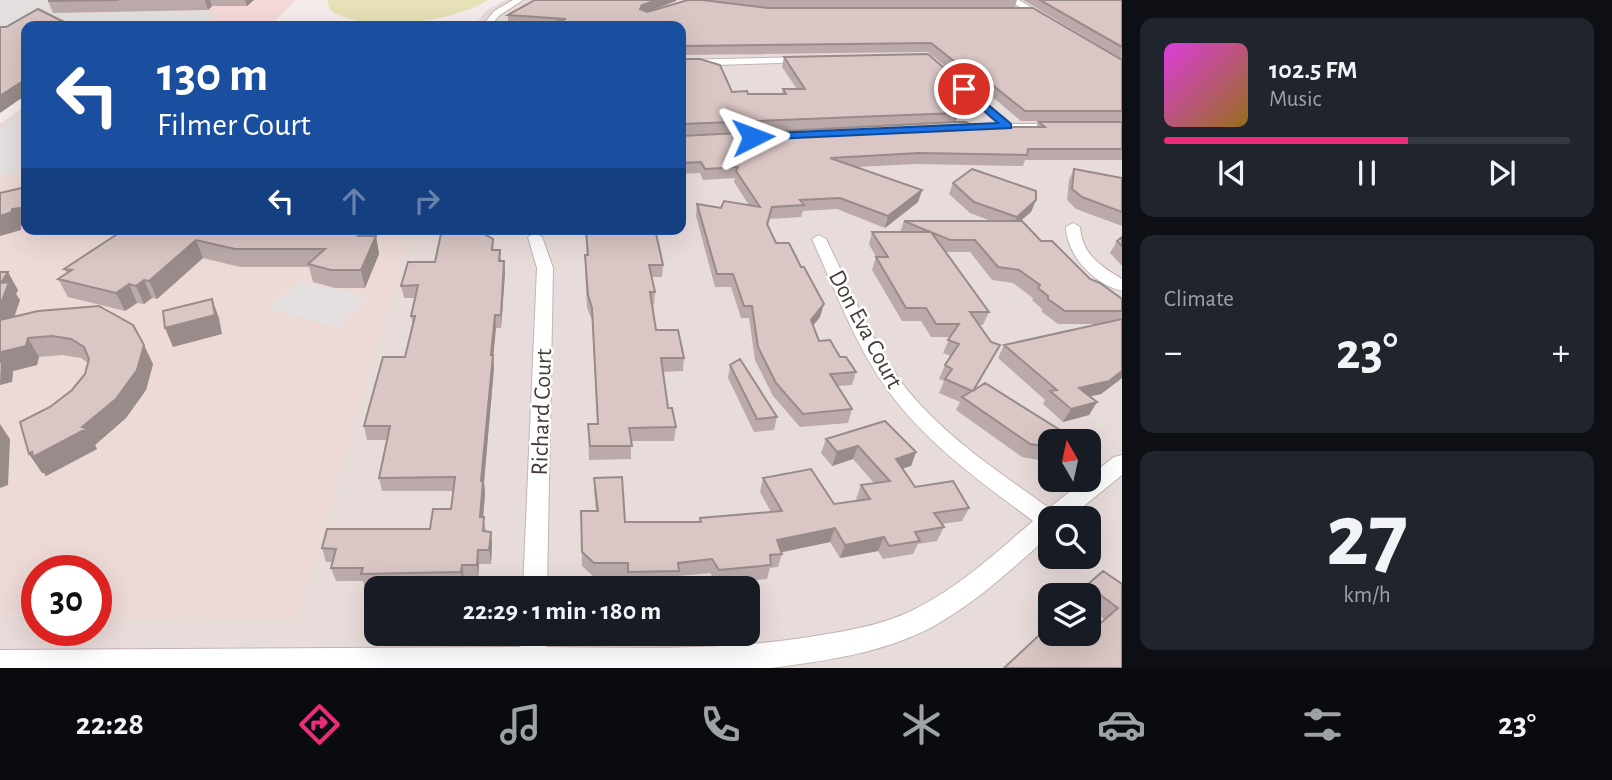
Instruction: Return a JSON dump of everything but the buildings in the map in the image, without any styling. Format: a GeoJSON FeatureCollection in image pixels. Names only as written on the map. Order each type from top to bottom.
{"type":"FeatureCollection","features":[{"type":"Feature","properties":{"kind":"street"},"geometry":{"type":"LineString","coordinates":[[490,21],[497,13],[519,0]]}},
{"type":"Feature","properties":{"kind":"street"},"geometry":{"type":"LineString","coordinates":[[1013,0],[1057,26]]}},
{"type":"Feature","properties":{"kind":"street"},"geometry":{"type":"LineString","coordinates":[[1018,12],[1033,12]]}},
{"type":"Feature","properties":{"kind":"street"},"geometry":{"type":"LineString","coordinates":[[686,63],[818,60]]}},
{"type":"Feature","properties":{"kind":"street"},"geometry":{"type":"LineString","coordinates":[[949,75],[1008,126]]}},
{"type":"Feature","properties":{"kind":"street"},"geometry":{"type":"LineString","coordinates":[[940,128],[1071,127]]}},
{"type":"Feature","properties":{"kind":"street"},"geometry":{"type":"LineString","coordinates":[[1073,227],[1077,251],[1095,269],[1122,286]]}},
{"type":"Feature","properties":{"kind":"street","name":"Richard Court"},"geometry":{"type":"LineString","coordinates":[[534,237],[545,268],[535,576]]}},
{"type":"Feature","properties":{"kind":"street","name":"Don Eva Court"},"geometry":{"type":"LineString","coordinates":[[819,239],[878,358],[901,394],[952,447],[1038,510]]}},
{"type":"Feature","properties":{"kind":"street"},"geometry":{"type":"LineString","coordinates":[[1068,506],[1122,463]]}},
{"type":"Feature","properties":{"kind":"street"},"geometry":{"type":"LineString","coordinates":[[0,663],[114,665],[532,660],[645,665],[794,656],[850,644],[900,629],[941,608],[975,585],[1038,531]]}},
{"type":"Feature","properties":{"kind":"street"},"geometry":{"type":"LineString","coordinates":[[532,660],[533,646]]}},
{"type":"Feature","properties":{"kind":"shaded area"},"geometry":{"type":"Polygon","coordinates":[[[0,0],[296,0],[275,21],[21,21],[0,0]]]}},
{"type":"Feature","properties":{"kind":"shaded area"},"geometry":{"type":"Polygon","coordinates":[[[0,0],[77,0],[76,13],[110,13],[115,10],[210,10],[208,13],[218,13],[209,21],[21,21],[21,27],[0,32],[0,0]]]}},
{"type":"Feature","properties":{"kind":"shaded area"},"geometry":{"type":"Polygon","coordinates":[[[327,0],[488,0],[454,14],[420,21],[359,21],[345,18],[330,10],[327,0]]]}},
{"type":"Feature","properties":{"kind":"shaded area"},"geometry":{"type":"Polygon","coordinates":[[[505,0],[1122,0],[1122,668],[0,668],[0,615],[21,616],[21,646],[112,646],[112,617],[296,619],[409,235],[686,235],[686,21],[478,21],[486,11],[505,0]]]}},
{"type":"Feature","properties":{"kind":"shaded area"},"geometry":{"type":"Polygon","coordinates":[[[21,109],[21,235],[409,235],[296,620],[112,617],[112,555],[21,555],[21,616],[0,615],[0,124],[21,109]]]}},
{"type":"Feature","properties":{"kind":"shaded area"},"geometry":{"type":"Polygon","coordinates":[[[21,113],[21,170],[17,173],[0,176],[0,128],[21,113]]]}},
{"type":"Feature","properties":{"kind":"shaded area"},"geometry":{"type":"Polygon","coordinates":[[[300,281],[368,296],[338,327],[268,309],[300,281]]]}},
{"type":"Feature","properties":{"kind":"route"},"geometry":{"type":"LineString","coordinates":[[753,137],[1008,126],[964,89]]}}]}
